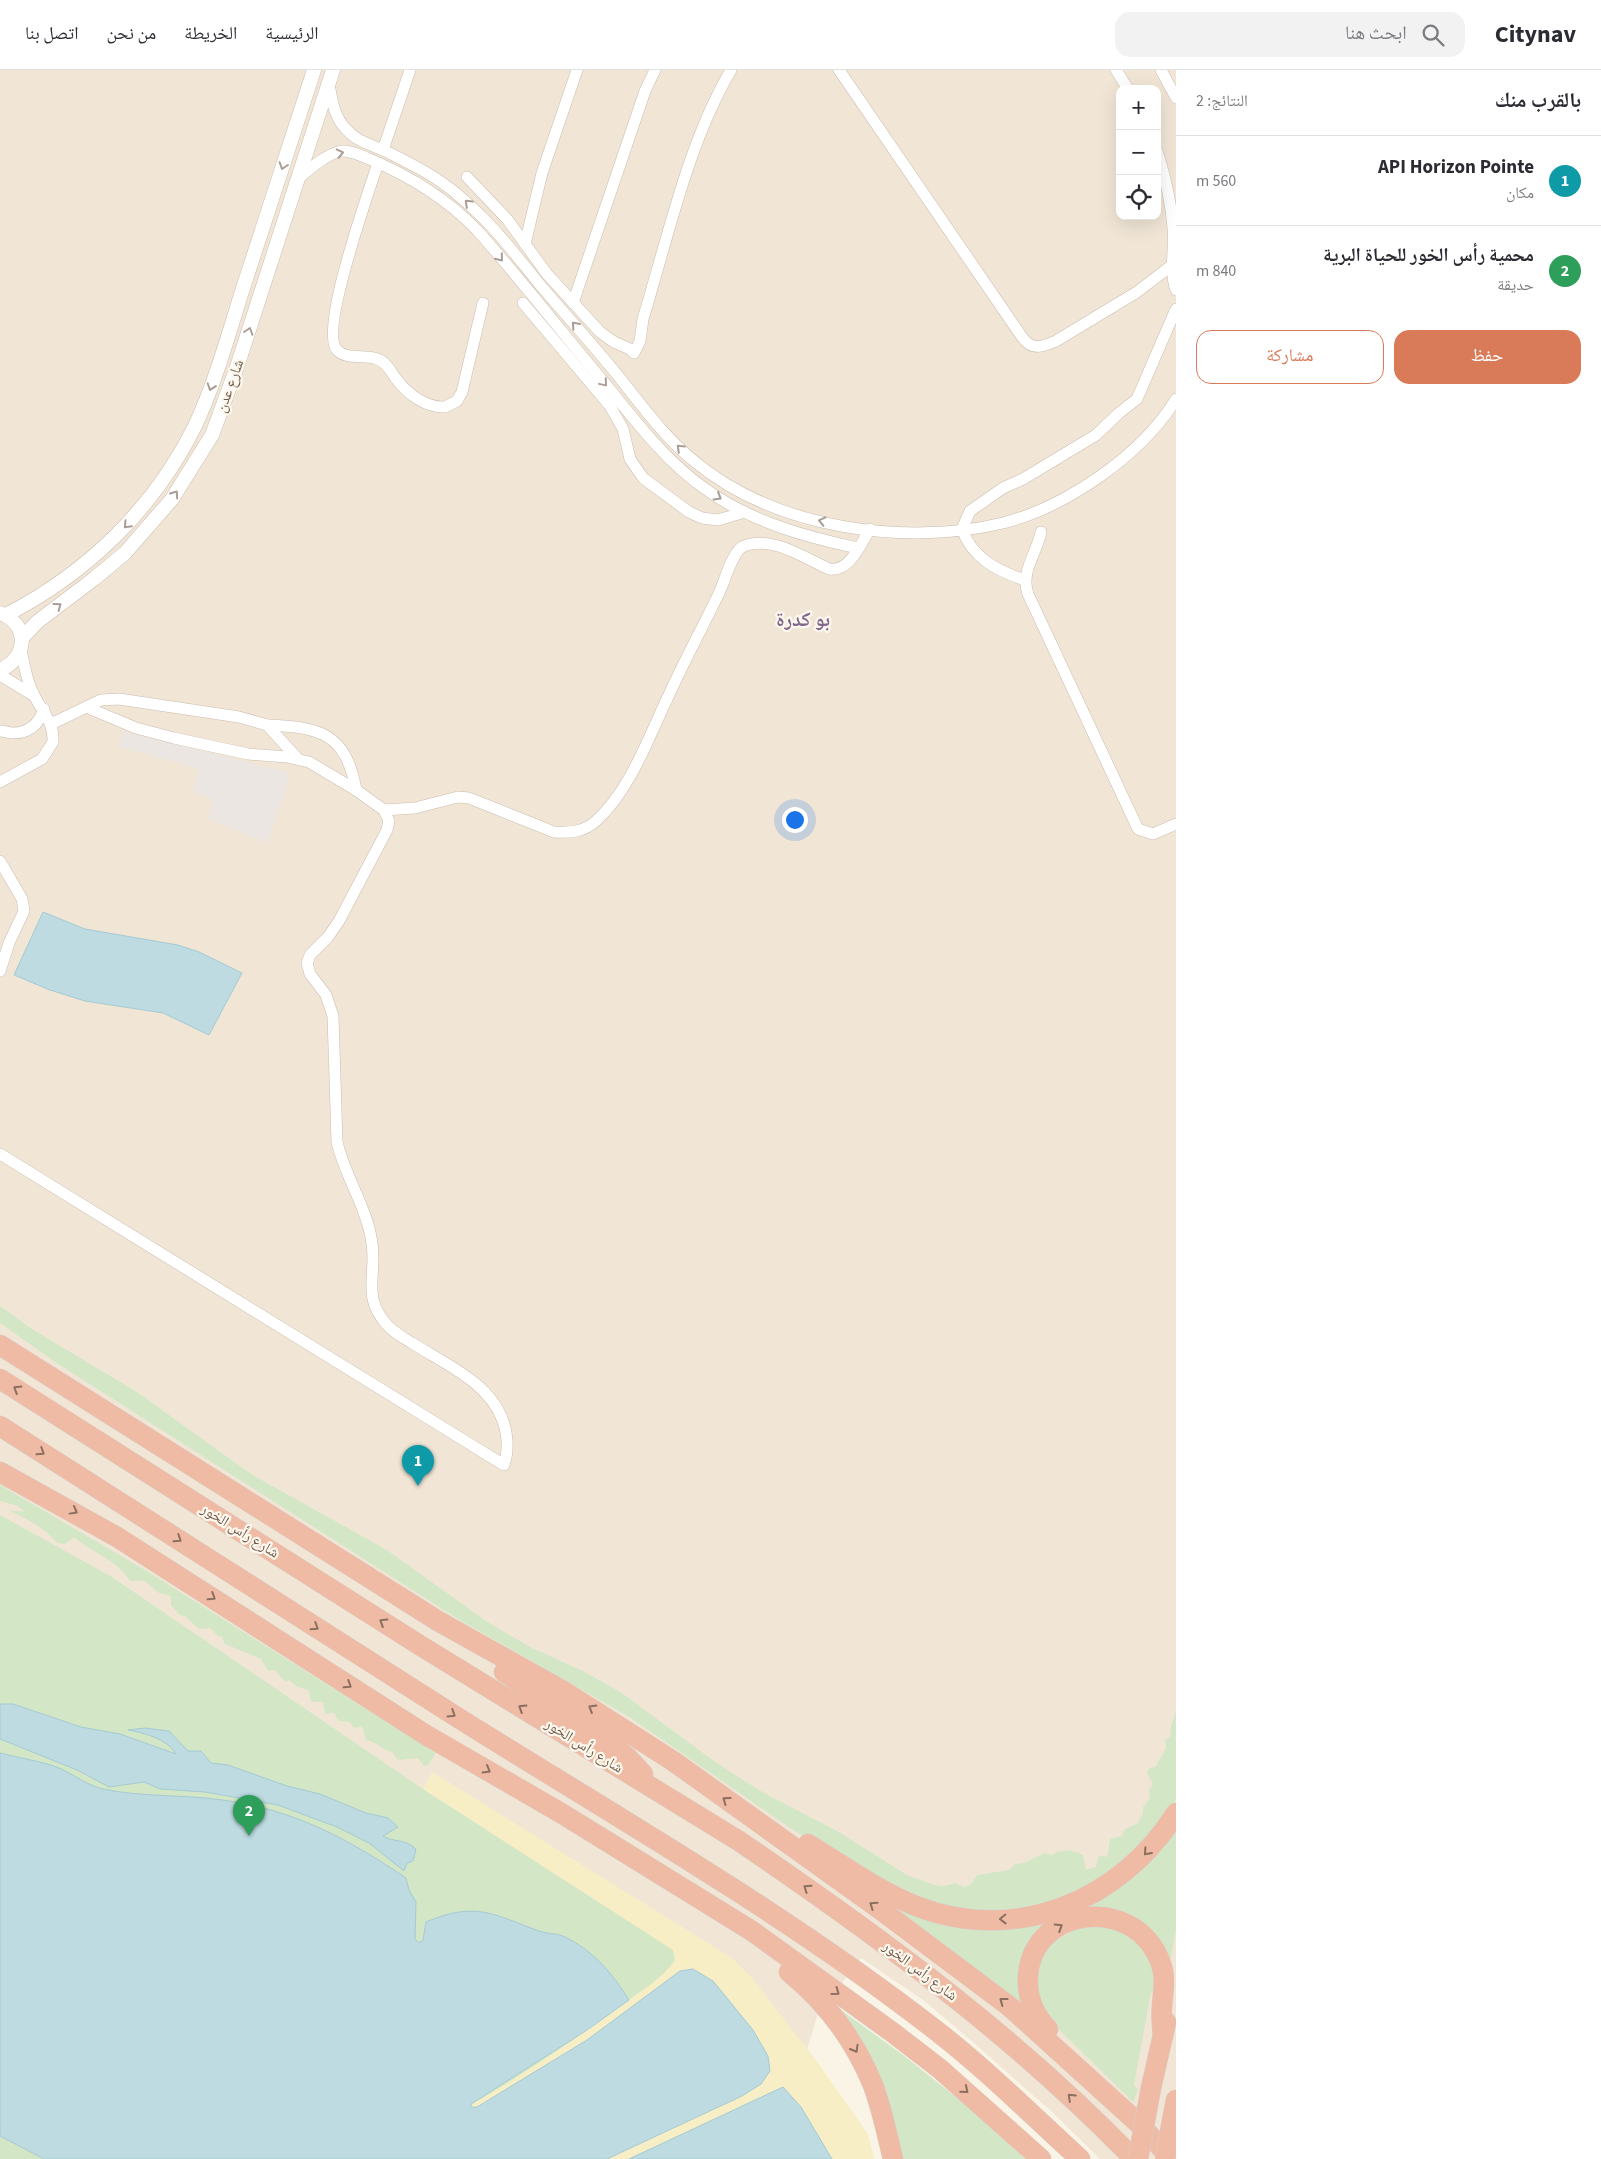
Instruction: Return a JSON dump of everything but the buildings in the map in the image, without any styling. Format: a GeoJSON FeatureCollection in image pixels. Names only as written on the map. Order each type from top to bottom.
{"type":"FeatureCollection","features":[{"type":"Feature","properties":{"kind":"highway"},"geometry":{"type":"LineString","coordinates":[[0,1339],[44,1374]]}},
{"type":"Feature","properties":{"kind":"highway"},"geometry":{"type":"LineString","coordinates":[[0,1345],[438,1621],[607,1717],[673,1761],[881,1910],[1009,2006],[1105,2092],[1172,2159]]}},
{"type":"Feature","properties":{"kind":"highway","name":"شارع رأس الخور"},"geometry":{"type":"LineString","coordinates":[[0,1379],[421,1646],[747,1846],[973,2010],[1042,2070],[1134,2159]]}},
{"type":"Feature","properties":{"kind":"highway"},"geometry":{"type":"LineString","coordinates":[[0,1426],[459,1718],[783,1921],[860,1974],[938,2032],[1007,2091],[1080,2159]]}},
{"type":"Feature","properties":{"kind":"highway"},"geometry":{"type":"LineString","coordinates":[[0,1472],[117,1536],[426,1735],[561,1813],[752,1931],[869,2015],[946,2074],[1041,2159]]}},
{"type":"Feature","properties":{"kind":"highway"},"geometry":{"type":"LineString","coordinates":[[438,1621],[485,1659],[606,1741],[634,1764],[655,1790]]}},
{"type":"Feature","properties":{"kind":"highway"},"geometry":{"type":"LineString","coordinates":[[561,1813],[595,1842],[727,1925],[755,1945],[794,1976],[824,2005],[847,2036],[872,2085],[892,2159]]}},
{"type":"Feature","properties":{"kind":"highway"},"geometry":{"type":"LineString","coordinates":[[748,1816],[790,1834],[915,1906],[946,1915],[1015,1919],[1039,1914],[1095,1893],[1121,1876],[1163,1834],[1176,1813]]}},
{"type":"Feature","properties":{"kind":"highway"},"geometry":{"type":"LineString","coordinates":[[1105,2092],[1102,2080],[1089,2065],[1042,2024],[1031,2003],[1028,1980],[1030,1965],[1036,1949],[1046,1936],[1071,1920],[1089,1916],[1106,1917],[1121,1921],[1142,1935],[1158,1956],[1163,1971],[1164,1988],[1161,2014],[1163,2036]]}},
{"type":"Feature","properties":{"kind":"highway"},"geometry":{"type":"LineString","coordinates":[[1138,2159],[1176,1972]]}},
{"type":"Feature","properties":{"kind":"highway"},"geometry":{"type":"LineString","coordinates":[[1165,2159],[1174,2108]]}},
{"type":"Feature","properties":{"kind":"street","name":"شارع عدن"},"geometry":{"type":"LineString","coordinates":[[3,614],[34,601],[91,560],[140,511],[179,455],[209,394],[314,70]]}},
{"type":"Feature","properties":{"kind":"street","name":"شارع عدن"},"geometry":{"type":"LineString","coordinates":[[0,670],[9,666],[17,659],[22,644],[37,622],[125,553],[172,499],[212,435],[225,403],[334,70]]}},
{"type":"Feature","properties":{"kind":"street"},"geometry":{"type":"LineString","coordinates":[[382,150],[410,70]]}},
{"type":"Feature","properties":{"kind":"street"},"geometry":{"type":"LineString","coordinates":[[525,244],[542,173],[577,70]]}},
{"type":"Feature","properties":{"kind":"street"},"geometry":{"type":"LineString","coordinates":[[573,302],[645,91],[655,70]]}},
{"type":"Feature","properties":{"kind":"street"},"geometry":{"type":"LineString","coordinates":[[467,177],[492,202],[542,268],[606,338],[634,353],[640,341],[643,319],[688,170],[716,95],[731,70]]}},
{"type":"Feature","properties":{"kind":"street"},"geometry":{"type":"LineString","coordinates":[[839,70],[1022,337],[1031,346],[1044,347],[1072,332],[1137,292],[1174,263]]}},
{"type":"Feature","properties":{"kind":"street"},"geometry":{"type":"LineString","coordinates":[[1116,70],[1125,85]]}},
{"type":"Feature","properties":{"kind":"street"},"geometry":{"type":"LineString","coordinates":[[1161,70],[1176,98]]}},
{"type":"Feature","properties":{"kind":"street"},"geometry":{"type":"LineString","coordinates":[[329,84],[334,108],[344,128],[362,143],[382,150],[435,178],[460,195],[484,218],[668,437],[711,475],[738,492],[766,505],[822,521],[870,529],[919,532],[986,526],[1020,518],[1047,507],[1077,490],[1115,464],[1140,443],[1163,418],[1176,399]]}},
{"type":"Feature","properties":{"kind":"street"},"geometry":{"type":"LineString","coordinates":[[299,178],[316,164],[341,152],[349,151],[378,163],[430,191],[466,219],[487,241],[582,357],[666,454],[704,488],[745,512],[812,538],[858,548]]}},
{"type":"Feature","properties":{"kind":"street"},"geometry":{"type":"LineString","coordinates":[[378,163],[337,296],[332,326],[332,340],[335,348],[344,354],[380,360],[408,392],[429,404],[445,407],[457,400],[462,392],[483,303]]}},
{"type":"Feature","properties":{"kind":"street"},"geometry":{"type":"LineString","coordinates":[[1161,168],[1171,210],[1174,241],[1173,280],[1176,290]]}},
{"type":"Feature","properties":{"kind":"street"},"geometry":{"type":"LineString","coordinates":[[523,303],[610,406],[623,429],[630,459],[643,478],[689,512],[702,518],[718,520],[745,512]]}},
{"type":"Feature","properties":{"kind":"street"},"geometry":{"type":"LineString","coordinates":[[1025,580],[1000,570],[978,556],[967,542],[962,529],[970,511],[1003,488],[1023,479],[1096,435],[1137,399],[1176,309]]}},
{"type":"Feature","properties":{"kind":"street"},"geometry":{"type":"LineString","coordinates":[[582,357],[606,338]]}},
{"type":"Feature","properties":{"kind":"street"},"geometry":{"type":"LineString","coordinates":[[384,810],[415,808],[458,797],[469,798],[554,832],[568,833],[587,827],[607,809],[631,774],[721,590],[735,554],[741,547],[753,542],[771,543],[835,570],[842,568],[848,563],[870,529]]}},
{"type":"Feature","properties":{"kind":"street"},"geometry":{"type":"LineString","coordinates":[[1041,532],[1025,580],[1028,594],[1138,828],[1153,834],[1176,824]]}},
{"type":"Feature","properties":{"kind":"street"},"geometry":{"type":"LineString","coordinates":[[0,782],[42,759],[53,742],[51,724],[44,709],[34,696],[24,665],[19,629],[14,621],[3,614]]}},
{"type":"Feature","properties":{"kind":"street"},"geometry":{"type":"LineString","coordinates":[[0,675],[34,696]]}},
{"type":"Feature","properties":{"kind":"street"},"geometry":{"type":"LineString","coordinates":[[51,724],[101,700],[120,699],[239,717],[267,725],[318,731],[331,738],[346,756],[356,790]]}},
{"type":"Feature","properties":{"kind":"street"},"geometry":{"type":"LineString","coordinates":[[0,1154],[504,1465],[508,1447],[507,1436],[501,1416],[491,1397],[474,1382],[394,1332],[377,1310],[370,1290],[374,1267],[371,1235],[337,1142],[333,1016],[326,995],[310,974],[307,963],[310,955],[328,937],[339,921],[386,830],[389,821],[384,810],[323,768],[298,759],[248,754],[174,738],[136,728],[86,707]]}},
{"type":"Feature","properties":{"kind":"street"},"geometry":{"type":"LineString","coordinates":[[0,731],[13,733],[26,730],[39,722],[44,709]]}},
{"type":"Feature","properties":{"kind":"street"},"geometry":{"type":"LineString","coordinates":[[267,725],[298,759]]}},
{"type":"Feature","properties":{"kind":"street"},"geometry":{"type":"LineString","coordinates":[[0,861],[22,899],[24,911],[9,943],[0,971]]}},
{"type":"Feature","properties":{"kind":"shaded area"},"geometry":{"type":"Polygon","coordinates":[[[0,70],[1176,70],[1176,2159],[1100,2159],[1051,2111],[967,2037],[923,2000],[861,1958],[818,2014],[805,2056],[29,2159],[0,2146],[0,70]]]}},
{"type":"Feature","properties":{"kind":"shaded area"},"geometry":{"type":"Polygon","coordinates":[[[123,731],[290,773],[268,843],[208,819],[214,800],[193,792],[199,768],[118,747],[123,731]]]}},
{"type":"Feature","properties":{"kind":"green space"},"geometry":{"type":"Polygon","coordinates":[[[0,1306],[32,1329],[137,1392],[251,1474],[387,1550],[486,1621],[530,1647],[583,1671],[622,1693],[718,1764],[764,1793],[839,1832],[907,1875],[934,1885],[944,1886],[955,1883],[965,1887],[971,1884],[977,1875],[1009,1870],[1015,1864],[1024,1863],[1044,1853],[1052,1855],[1064,1851],[1083,1855],[1086,1870],[1096,1867],[1098,1857],[1104,1855],[1107,1858],[1110,1839],[1122,1836],[1125,1829],[1138,1823],[1143,1813],[1143,1807],[1150,1798],[1149,1790],[1153,1784],[1147,1773],[1149,1769],[1156,1766],[1166,1748],[1165,1740],[1170,1737],[1176,1711],[1176,1799],[1171,1809],[1140,1849],[1092,1885],[1038,1907],[985,1911],[957,1910],[895,1889],[793,1830],[631,1718],[458,1619],[55,1362],[0,1323],[0,1306]]]}},
{"type":"Feature","properties":{"kind":"green space"},"geometry":{"type":"Polygon","coordinates":[[[0,1485],[145,1570],[436,1753],[428,1765],[424,1766],[418,1758],[398,1760],[392,1752],[366,1740],[362,1726],[354,1728],[350,1722],[339,1721],[334,1713],[325,1714],[323,1702],[311,1702],[309,1691],[296,1686],[289,1680],[285,1682],[275,1670],[268,1671],[261,1659],[225,1644],[222,1637],[218,1636],[210,1628],[199,1629],[185,1616],[179,1615],[171,1606],[171,1596],[159,1593],[145,1581],[130,1581],[118,1567],[74,1537],[65,1544],[57,1543],[41,1528],[8,1510],[25,1512],[18,1506],[0,1501],[0,1485]]]}},
{"type":"Feature","properties":{"kind":"green space"},"geometry":{"type":"Polygon","coordinates":[[[0,1515],[112,1577],[417,1785],[719,1979],[844,2159],[0,2159],[0,1515]]]}},
{"type":"Feature","properties":{"kind":"green space"},"geometry":{"type":"Polygon","coordinates":[[[1176,1824],[1176,1929],[1170,1963],[1156,1938],[1078,1911],[1176,1824]]]}},
{"type":"Feature","properties":{"kind":"green space"},"geometry":{"type":"Polygon","coordinates":[[[881,1899],[918,1914],[1058,1915],[1021,2004],[881,1899]]]}},
{"type":"Feature","properties":{"kind":"green space"},"geometry":{"type":"Polygon","coordinates":[[[1080,1927],[1115,1927],[1145,1948],[1153,1965],[1156,1990],[1151,1993],[1134,2085],[1138,2090],[1133,2102],[1043,2014],[1036,1983],[1038,1968],[1044,1953],[1055,1941],[1080,1927]]]}},
{"type":"Feature","properties":{"kind":"green space"},"geometry":{"type":"Polygon","coordinates":[[[829,2001],[907,2058],[971,2109],[1025,2159],[896,2159],[829,2001]]]}},
{"type":"Feature","properties":{"kind":"sand"},"geometry":{"type":"Polygon","coordinates":[[[432,1772],[732,1958],[753,1979],[818,2063],[868,2134],[874,2159],[832,2159],[801,2107],[783,2087],[629,2159],[607,2159],[665,2132],[768,2056],[753,2030],[713,1981],[680,1971],[587,2040],[477,2107],[471,2108],[471,2105],[588,2030],[658,1978],[675,1960],[673,1950],[423,1789],[432,1772]]]}},
{"type":"Feature","properties":{"kind":"water"},"geometry":{"type":"Polygon","coordinates":[[[43,912],[85,929],[178,945],[199,952],[242,973],[209,1035],[163,1013],[85,1001],[50,990],[14,975],[43,912]]]}},
{"type":"Feature","properties":{"kind":"water"},"geometry":{"type":"Polygon","coordinates":[[[0,1704],[13,1704],[81,1727],[120,1734],[176,1754],[167,1744],[161,1741],[148,1735],[128,1730],[145,1728],[169,1731],[188,1751],[201,1751],[211,1763],[228,1765],[287,1786],[320,1794],[366,1813],[388,1818],[398,1827],[383,1836],[407,1843],[416,1849],[413,1861],[407,1863],[404,1871],[369,1843],[337,1827],[278,1805],[205,1792],[160,1789],[144,1782],[109,1787],[77,1770],[0,1739],[0,1704]]]}},
{"type":"Feature","properties":{"kind":"water"},"geometry":{"type":"Polygon","coordinates":[[[0,1753],[52,1766],[103,1789],[128,1793],[205,1798],[234,1802],[261,1807],[311,1824],[358,1848],[406,1878],[409,1890],[416,1902],[415,1939],[419,1943],[423,1940],[426,1922],[458,1912],[471,1911],[496,1915],[539,1931],[562,1936],[585,1949],[609,1972],[629,2000],[587,2030],[471,2104],[471,2107],[477,2107],[587,2040],[680,1971],[693,1969],[713,1981],[753,2030],[768,2056],[770,2071],[761,2084],[742,2096],[607,2159],[44,2159],[0,2136],[0,1753]]]}},
{"type":"Feature","properties":{"kind":"water"},"geometry":{"type":"Polygon","coordinates":[[[783,2087],[801,2107],[832,2159],[629,2159],[783,2087]]]}},
{"type":"Feature","properties":{"kind":"place","name":"API Horizon Pointe"},"geometry":{"type":"Point","coordinates":[418,1486]}},
{"type":"Feature","properties":{"kind":"place","name":"محمية رأس الخور للحياة البرية"},"geometry":{"type":"Point","coordinates":[249,1836]}},
{"type":"Feature","properties":{"kind":"district","name":"بو كدرة"},"geometry":{"type":"Point","coordinates":[803,620]}}]}
